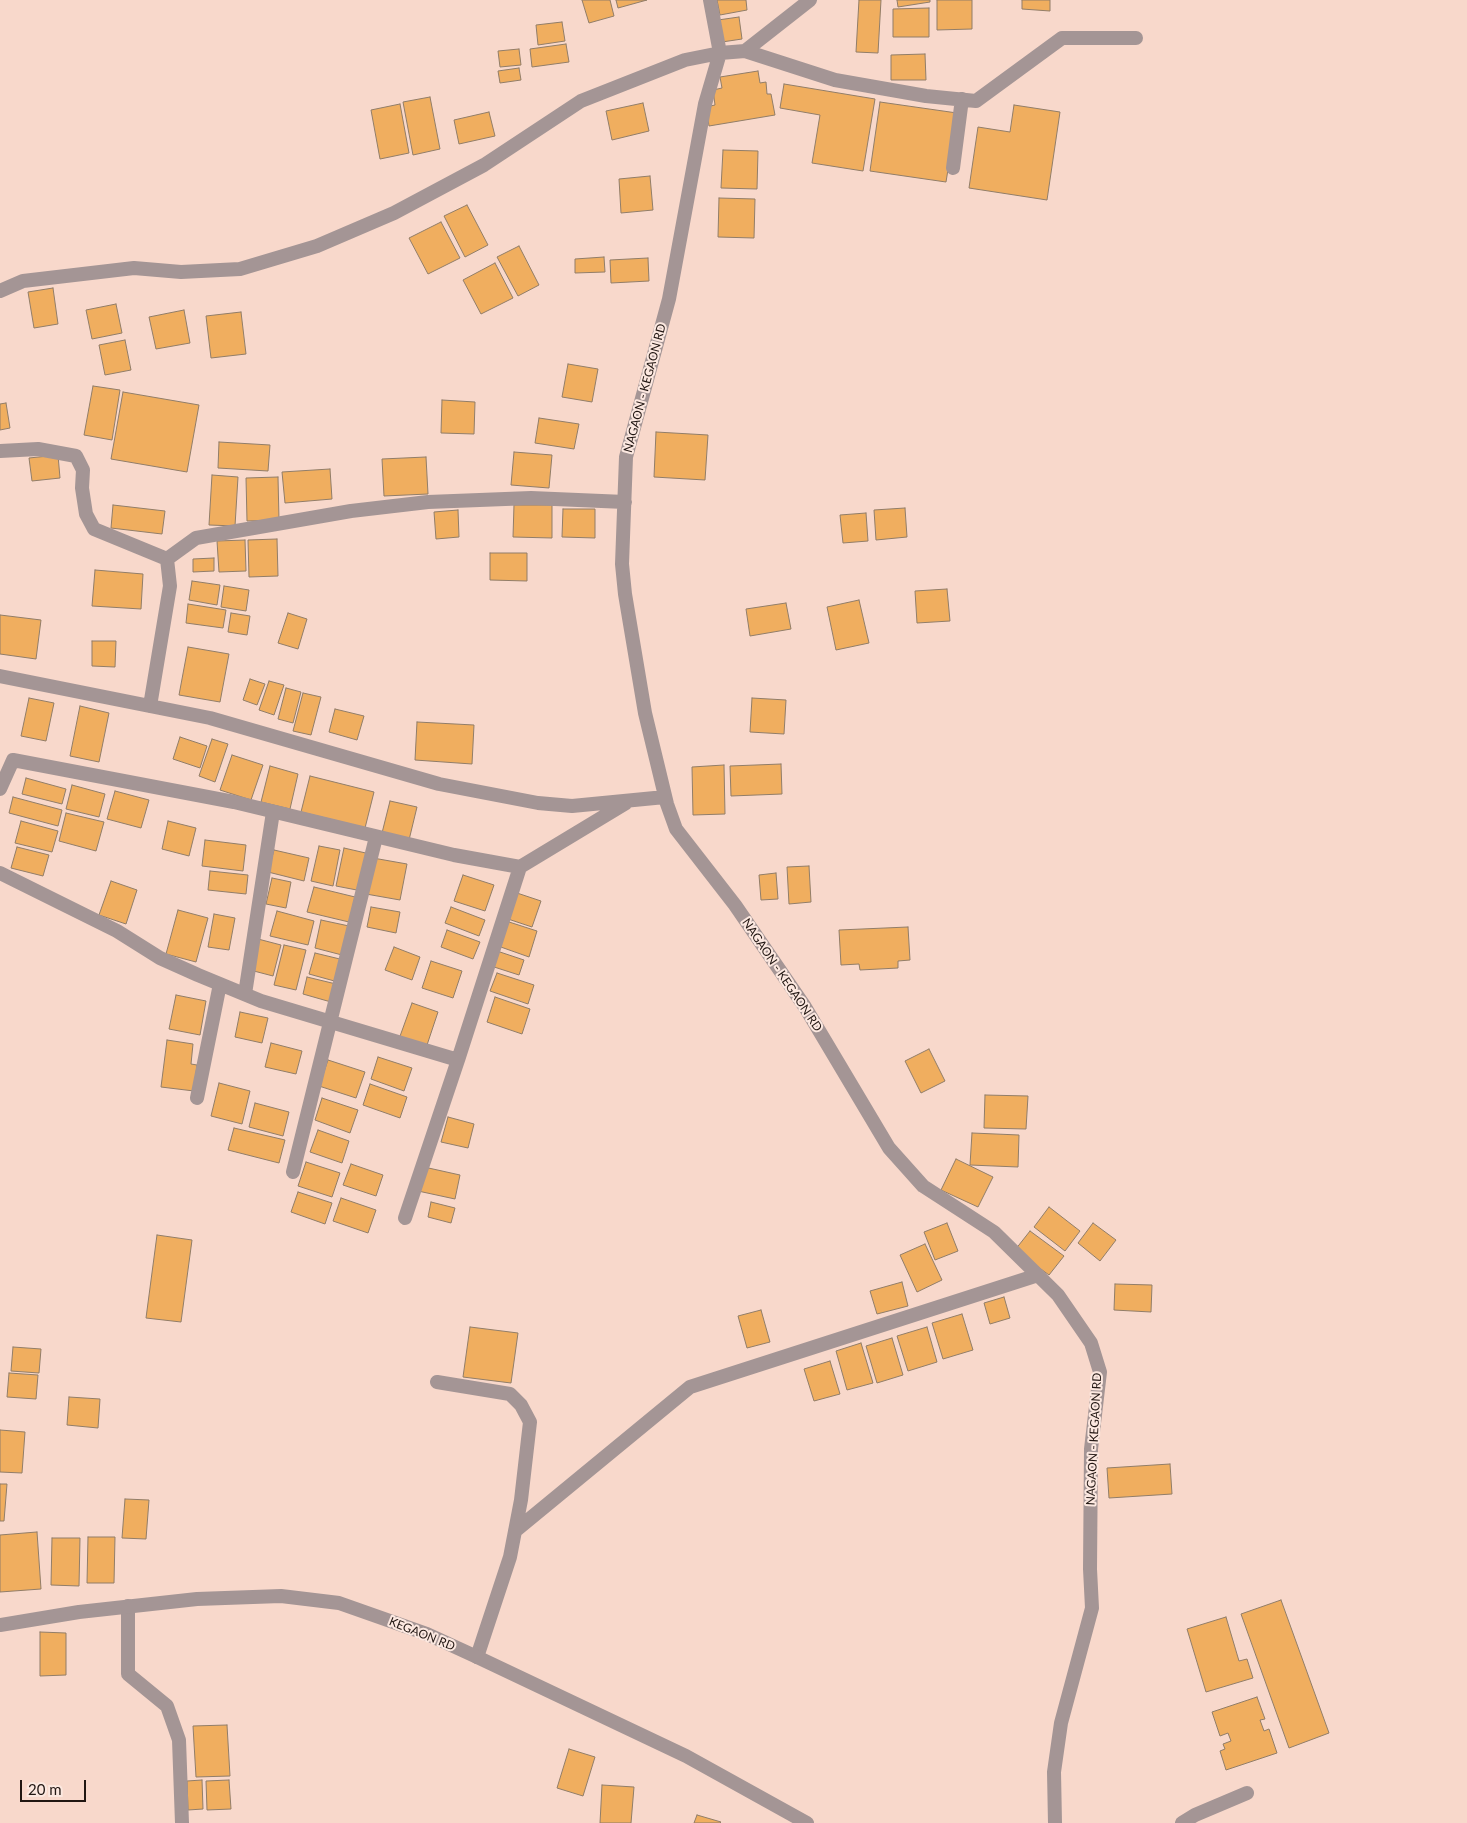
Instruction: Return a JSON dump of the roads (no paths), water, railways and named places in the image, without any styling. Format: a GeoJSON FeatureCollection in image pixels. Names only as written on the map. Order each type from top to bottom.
{"type":"FeatureCollection","features":[{"type":"Feature","properties":{"kind":"street"},"geometry":{"type":"LineString","coordinates":[[710,0],[720,53]]}},
{"type":"Feature","properties":{"kind":"street"},"geometry":{"type":"LineString","coordinates":[[745,51],[810,0]]}},
{"type":"Feature","properties":{"kind":"street"},"geometry":{"type":"LineString","coordinates":[[0,290],[23,281],[134,268],[181,272],[240,269],[317,246],[394,213],[484,165],[582,101],[685,60],[720,53],[745,51],[835,80],[926,96],[976,101],[1062,38],[1136,38]]}},
{"type":"Feature","properties":{"kind":"street","name":"NAGAON - KEGAON RD"},"geometry":{"type":"LineString","coordinates":[[720,53],[705,104],[668,299],[626,457],[622,564],[624,594],[645,713],[665,797],[676,829],[735,905],[806,1007],[889,1148],[923,1186],[994,1232],[1058,1295],[1091,1343],[1100,1372],[1091,1449],[1090,1569],[1092,1608],[1061,1724],[1054,1772],[1055,1823]]}},
{"type":"Feature","properties":{"kind":"street"},"geometry":{"type":"LineString","coordinates":[[953,168],[962,99]]}},
{"type":"Feature","properties":{"kind":"street"},"geometry":{"type":"LineString","coordinates":[[0,451],[38,449],[76,456],[83,470],[82,488],[86,514],[94,529],[167,559]]}},
{"type":"Feature","properties":{"kind":"street"},"geometry":{"type":"LineString","coordinates":[[167,559],[196,538],[370,509],[428,502],[531,498],[625,502]]}},
{"type":"Feature","properties":{"kind":"street"},"geometry":{"type":"LineString","coordinates":[[150,706],[170,586],[167,559]]}},
{"type":"Feature","properties":{"kind":"street"},"geometry":{"type":"LineString","coordinates":[[0,676],[210,718],[439,784],[538,803],[564,805],[665,797]]}},
{"type":"Feature","properties":{"kind":"street"},"geometry":{"type":"LineString","coordinates":[[0,789],[13,760],[234,802],[376,837],[520,867]]}},
{"type":"Feature","properties":{"kind":"street"},"geometry":{"type":"LineString","coordinates":[[405,1218],[520,867],[629,801]]}},
{"type":"Feature","properties":{"kind":"street"},"geometry":{"type":"LineString","coordinates":[[245,994],[273,812]]}},
{"type":"Feature","properties":{"kind":"street"},"geometry":{"type":"LineString","coordinates":[[293,1172],[376,837]]}},
{"type":"Feature","properties":{"kind":"street"},"geometry":{"type":"LineString","coordinates":[[0,873],[117,931],[160,958],[220,984],[245,994],[458,1060]]}},
{"type":"Feature","properties":{"kind":"street"},"geometry":{"type":"LineString","coordinates":[[197,1098],[220,984]]}},
{"type":"Feature","properties":{"kind":"street"},"geometry":{"type":"LineString","coordinates":[[515,1531],[690,1387],[1038,1276]]}},
{"type":"Feature","properties":{"kind":"street"},"geometry":{"type":"LineString","coordinates":[[437,1382],[510,1394],[521,1405],[530,1422],[521,1500],[510,1557],[477,1657]]}},
{"type":"Feature","properties":{"kind":"street","name":"KEGAON RD"},"geometry":{"type":"LineString","coordinates":[[0,1625],[128,1606],[197,1599],[281,1596],[339,1603],[427,1634],[477,1657],[686,1756],[807,1823]]}},
{"type":"Feature","properties":{"kind":"street"},"geometry":{"type":"LineString","coordinates":[[128,1606],[128,1674],[167,1706],[179,1740],[182,1823]]}},
{"type":"Feature","properties":{"kind":"street"},"geometry":{"type":"LineString","coordinates":[[1182,1823],[1195,1815],[1247,1793]]}}]}
